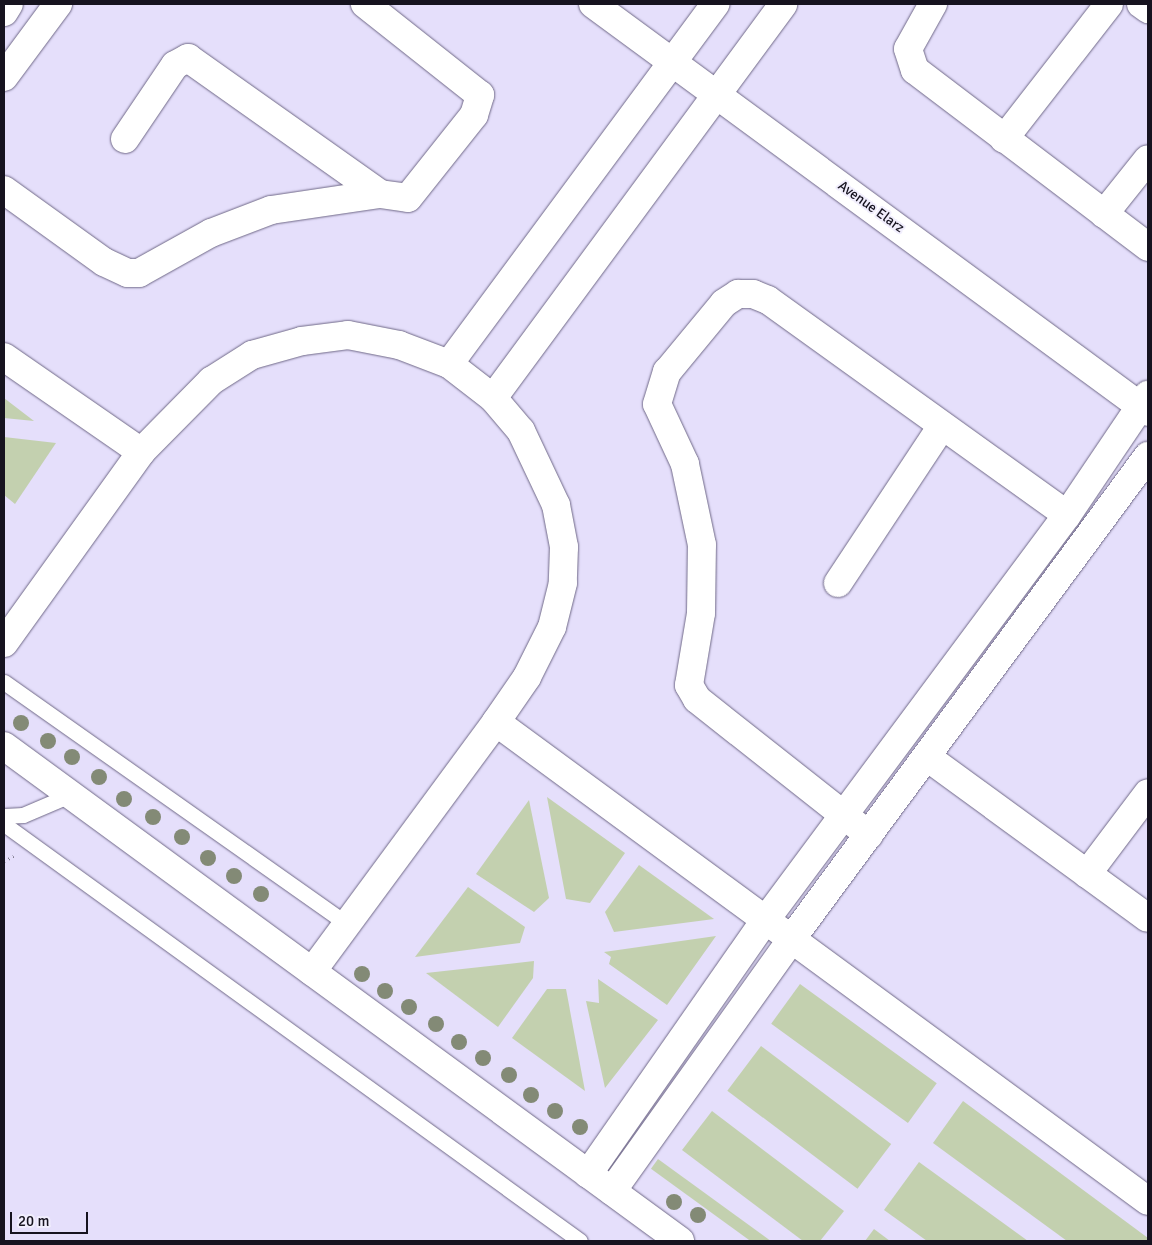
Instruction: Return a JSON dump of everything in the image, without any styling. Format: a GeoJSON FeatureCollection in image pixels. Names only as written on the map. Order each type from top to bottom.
{"type":"FeatureCollection","features":[{"type":"Feature","properties":{"kind":"street"},"geometry":{"type":"LineString","coordinates":[[4,12],[9,4]]}},
{"type":"Feature","properties":{"kind":"street"},"geometry":{"type":"LineString","coordinates":[[4,77],[58,4]]}},
{"type":"Feature","properties":{"kind":"street"},"geometry":{"type":"LineString","coordinates":[[125,139],[175,65],[188,58],[380,194],[399,200],[418,188],[474,115],[480,96],[364,4]]}},
{"type":"Feature","properties":{"kind":"street","name":"Avenue Elarz"},"geometry":{"type":"LineString","coordinates":[[594,4],[1146,404]]}},
{"type":"Feature","properties":{"kind":"street"},"geometry":{"type":"LineString","coordinates":[[448,364],[715,4]]}},
{"type":"Feature","properties":{"kind":"street"},"geometry":{"type":"LineString","coordinates":[[493,398],[783,4]]}},
{"type":"Feature","properties":{"kind":"street"},"geometry":{"type":"LineString","coordinates":[[934,4],[908,49],[915,70],[1004,140],[1148,247]]}},
{"type":"Feature","properties":{"kind":"street"},"geometry":{"type":"LineString","coordinates":[[1004,140],[1109,4]]}},
{"type":"Feature","properties":{"kind":"street"},"geometry":{"type":"LineString","coordinates":[[1141,4],[1148,9]]}},
{"type":"Feature","properties":{"kind":"street"},"geometry":{"type":"LineString","coordinates":[[1104,214],[1148,159]]}},
{"type":"Feature","properties":{"kind":"street"},"geometry":{"type":"LineString","coordinates":[[4,190],[104,262],[128,273],[138,273],[211,233],[271,210],[380,194]]}},
{"type":"Feature","properties":{"kind":"street"},"geometry":{"type":"LineString","coordinates":[[869,835],[697,699],[689,685],[701,613],[702,546],[685,464],[657,404],[660,387],[667,372],[724,304],[738,294],[753,294],[768,300],[1067,514]]}},
{"type":"Feature","properties":{"kind":"street"},"geometry":{"type":"LineString","coordinates":[[4,643],[141,452],[211,380],[252,355],[348,335],[399,345],[448,364],[493,398],[521,431],[543,471],[556,505],[564,547],[563,583],[552,627],[527,677],[496,722],[346,923],[312,972]]}},
{"type":"Feature","properties":{"kind":"street"},"geometry":{"type":"LineString","coordinates":[[4,356],[141,452]]}},
{"type":"Feature","properties":{"kind":"street"},"geometry":{"type":"LineString","coordinates":[[588,1174],[764,922],[846,816],[1146,404]]}},
{"type":"Feature","properties":{"kind":"street"},"geometry":{"type":"LineString","coordinates":[[838,584],[942,426]]}},
{"type":"Feature","properties":{"kind":"street"},"geometry":{"type":"LineString","coordinates":[[612,1191],[790,941],[927,758],[990,667],[1148,456]]}},
{"type":"Feature","properties":{"kind":"street"},"geometry":{"type":"LineString","coordinates":[[968,650],[990,667]]}},
{"type":"Feature","properties":{"kind":"street"},"geometry":{"type":"LineString","coordinates":[[496,722],[764,922],[1148,1201]]}},
{"type":"Feature","properties":{"kind":"street"},"geometry":{"type":"LineString","coordinates":[[4,746],[680,1241]]}},
{"type":"Feature","properties":{"kind":"street"},"geometry":{"type":"LineString","coordinates":[[927,758],[1148,918]]}},
{"type":"Feature","properties":{"kind":"street"},"geometry":{"type":"LineString","coordinates":[[1088,874],[1148,793]]}},
{"type":"Feature","properties":{"kind":"lane"},"geometry":{"type":"LineString","coordinates":[[4,682],[346,923]]}},
{"type":"Feature","properties":{"kind":"lane"},"geometry":{"type":"LineString","coordinates":[[4,816],[23,815],[70,794]]}},
{"type":"Feature","properties":{"kind":"lane"},"geometry":{"type":"LineString","coordinates":[[4,824],[580,1241]]}},
{"type":"Feature","properties":{"kind":"green space"},"geometry":{"type":"Polygon","coordinates":[[[4,398],[34,421],[4,418],[4,398]]]}},
{"type":"Feature","properties":{"kind":"green space"},"geometry":{"type":"Polygon","coordinates":[[[4,437],[56,443],[15,504],[4,495],[4,437]]]}},
{"type":"Feature","properties":{"kind":"green space"},"geometry":{"type":"Polygon","coordinates":[[[547,797],[625,853],[590,903],[566,899],[547,797]]]}},
{"type":"Feature","properties":{"kind":"green space"},"geometry":{"type":"Polygon","coordinates":[[[529,800],[549,898],[534,912],[476,874],[529,800]]]}},
{"type":"Feature","properties":{"kind":"green space"},"geometry":{"type":"Polygon","coordinates":[[[639,865],[714,919],[614,932],[605,912],[639,865]]]}},
{"type":"Feature","properties":{"kind":"green space"},"geometry":{"type":"Polygon","coordinates":[[[468,887],[525,927],[520,943],[415,957],[468,887]]]}},
{"type":"Feature","properties":{"kind":"green space"},"geometry":{"type":"Polygon","coordinates":[[[716,936],[667,1005],[609,964],[611,957],[604,952],[716,936]]]}},
{"type":"Feature","properties":{"kind":"green space"},"geometry":{"type":"Polygon","coordinates":[[[534,961],[533,978],[498,1027],[426,973],[534,961]]]}},
{"type":"Feature","properties":{"kind":"green space"},"geometry":{"type":"Polygon","coordinates":[[[598,979],[658,1020],[605,1088],[586,1001],[599,1003],[598,979]]]}},
{"type":"Feature","properties":{"kind":"green space"},"geometry":{"type":"Polygon","coordinates":[[[800,984],[937,1083],[908,1123],[771,1024],[800,984]]]}},
{"type":"Feature","properties":{"kind":"green space"},"geometry":{"type":"Polygon","coordinates":[[[547,989],[566,989],[585,1091],[512,1038],[547,989]]]}},
{"type":"Feature","properties":{"kind":"green space"},"geometry":{"type":"Polygon","coordinates":[[[761,1046],[891,1144],[857,1189],[727,1091],[761,1046]]]}},
{"type":"Feature","properties":{"kind":"green space"},"geometry":{"type":"Polygon","coordinates":[[[963,1101],[1148,1238],[1148,1241],[1067,1241],[933,1143],[963,1101]]]}},
{"type":"Feature","properties":{"kind":"green space"},"geometry":{"type":"Polygon","coordinates":[[[712,1111],[844,1211],[820,1241],[803,1241],[682,1150],[712,1111]]]}},
{"type":"Feature","properties":{"kind":"green space"},"geometry":{"type":"Polygon","coordinates":[[[658,1159],[770,1241],[750,1241],[651,1169],[658,1159]]]}},
{"type":"Feature","properties":{"kind":"green space"},"geometry":{"type":"Polygon","coordinates":[[[919,1162],[1028,1241],[927,1241],[884,1210],[919,1162]]]}},
{"type":"Feature","properties":{"kind":"green space"},"geometry":{"type":"Polygon","coordinates":[[[874,1229],[890,1241],[865,1241],[874,1229]]]}}]}
